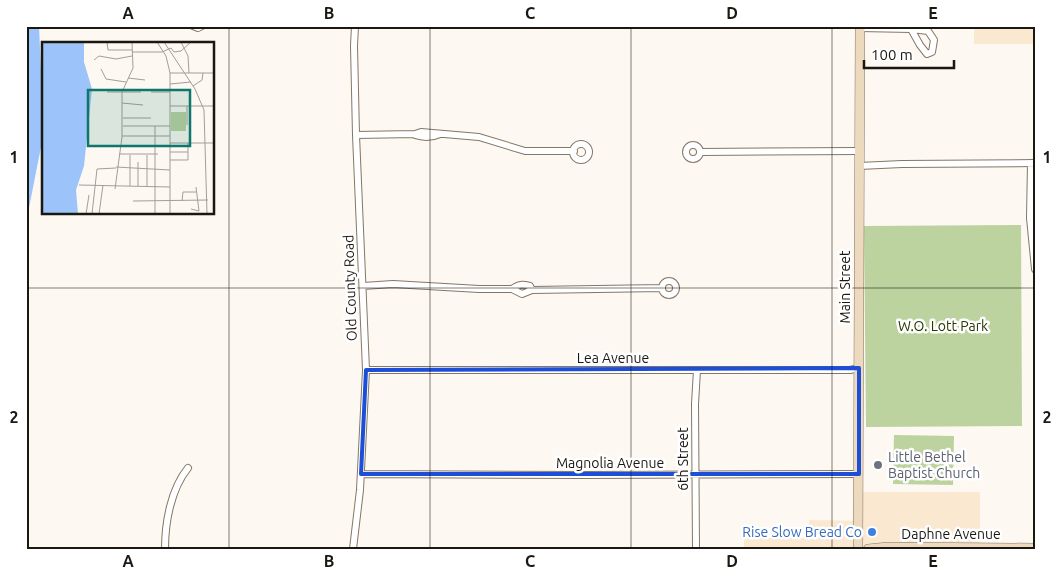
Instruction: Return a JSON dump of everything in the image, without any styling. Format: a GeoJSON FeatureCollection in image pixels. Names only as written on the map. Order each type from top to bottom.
{"type":"FeatureCollection","features":[{"type":"Feature","properties":{"kind":"main road","name":"Main Street"},"geometry":{"type":"LineString","coordinates":[[858,549],[860,368],[858,166],[854,151],[860,27]]}},
{"type":"Feature","properties":{"kind":"main road","name":"Daphne Avenue"},"geometry":{"type":"LineString","coordinates":[[868,549],[888,547],[1035,548]]}},
{"type":"Feature","properties":{"kind":"street"},"geometry":{"type":"LineString","coordinates":[[193,26],[198,28],[202,26]]}},
{"type":"Feature","properties":{"kind":"street","name":"Old County Road"},"geometry":{"type":"LineString","coordinates":[[353,549],[361,474],[366,370],[356,135],[354,46],[356,26]]}},
{"type":"Feature","properties":{"kind":"street"},"geometry":{"type":"LineString","coordinates":[[860,27],[911,29]]}},
{"type":"Feature","properties":{"kind":"street"},"geometry":{"type":"LineString","coordinates":[[356,135],[415,134],[421,132],[464,134],[525,151],[574,151]]}},
{"type":"Feature","properties":{"kind":"street"},"geometry":{"type":"LineString","coordinates":[[700,152],[854,151]]}},
{"type":"Feature","properties":{"kind":"street"},"geometry":{"type":"LineString","coordinates":[[858,166],[1033,163],[1030,218],[1035,269]]}},
{"type":"Feature","properties":{"kind":"street"},"geometry":{"type":"LineString","coordinates":[[363,286],[393,284],[512,289],[522,294],[532,290],[662,288]]}},
{"type":"Feature","properties":{"kind":"street","name":"Lea Avenue"},"geometry":{"type":"LineString","coordinates":[[366,370],[850,370],[860,368]]}},
{"type":"Feature","properties":{"kind":"street","name":"6th Street"},"geometry":{"type":"LineString","coordinates":[[696,549],[695,404],[697,370]]}},
{"type":"Feature","properties":{"kind":"street"},"geometry":{"type":"LineString","coordinates":[[165,549],[165,533],[173,498],[180,479],[188,468]]}},
{"type":"Feature","properties":{"kind":"street","name":"Magnolia Avenue"},"geometry":{"type":"LineString","coordinates":[[361,474],[859,474]]}},
{"type":"Feature","properties":{"kind":"highlighted area"},"geometry":{"type":"Polygon","coordinates":[[[859,368],[859,474],[361,474],[366,370],[859,368]]]}},
{"type":"Feature","properties":{"kind":"shaded area"},"geometry":{"type":"Polygon","coordinates":[[[974,26],[1035,26],[1035,44],[974,44],[974,26]]]}},
{"type":"Feature","properties":{"kind":"shaded area"},"geometry":{"type":"Polygon","coordinates":[[[862,492],[980,492],[980,543],[995,549],[744,549],[744,538],[809,538],[809,520],[861,521],[862,492]]]}},
{"type":"Feature","properties":{"kind":"green space","name":"W.O. Lott Park"},"geometry":{"type":"Polygon","coordinates":[[[1021,225],[1022,426],[866,427],[864,226],[1021,225]]]}},
{"type":"Feature","properties":{"kind":"green space"},"geometry":{"type":"Polygon","coordinates":[[[894,435],[954,436],[953,485],[893,484],[894,435]]]}},
{"type":"Feature","properties":{"kind":"water"},"geometry":{"type":"Polygon","coordinates":[[[26,26],[39,26],[42,94],[41,147],[26,223],[26,26]]]}},
{"type":"Feature","properties":{"kind":"place","name":"Little Bethel Baptist Church"},"geometry":{"type":"Point","coordinates":[878,465]}},
{"type":"Feature","properties":{"kind":"place","name":"Rise Slow Bread Co"},"geometry":{"type":"Point","coordinates":[872,532]}}]}
